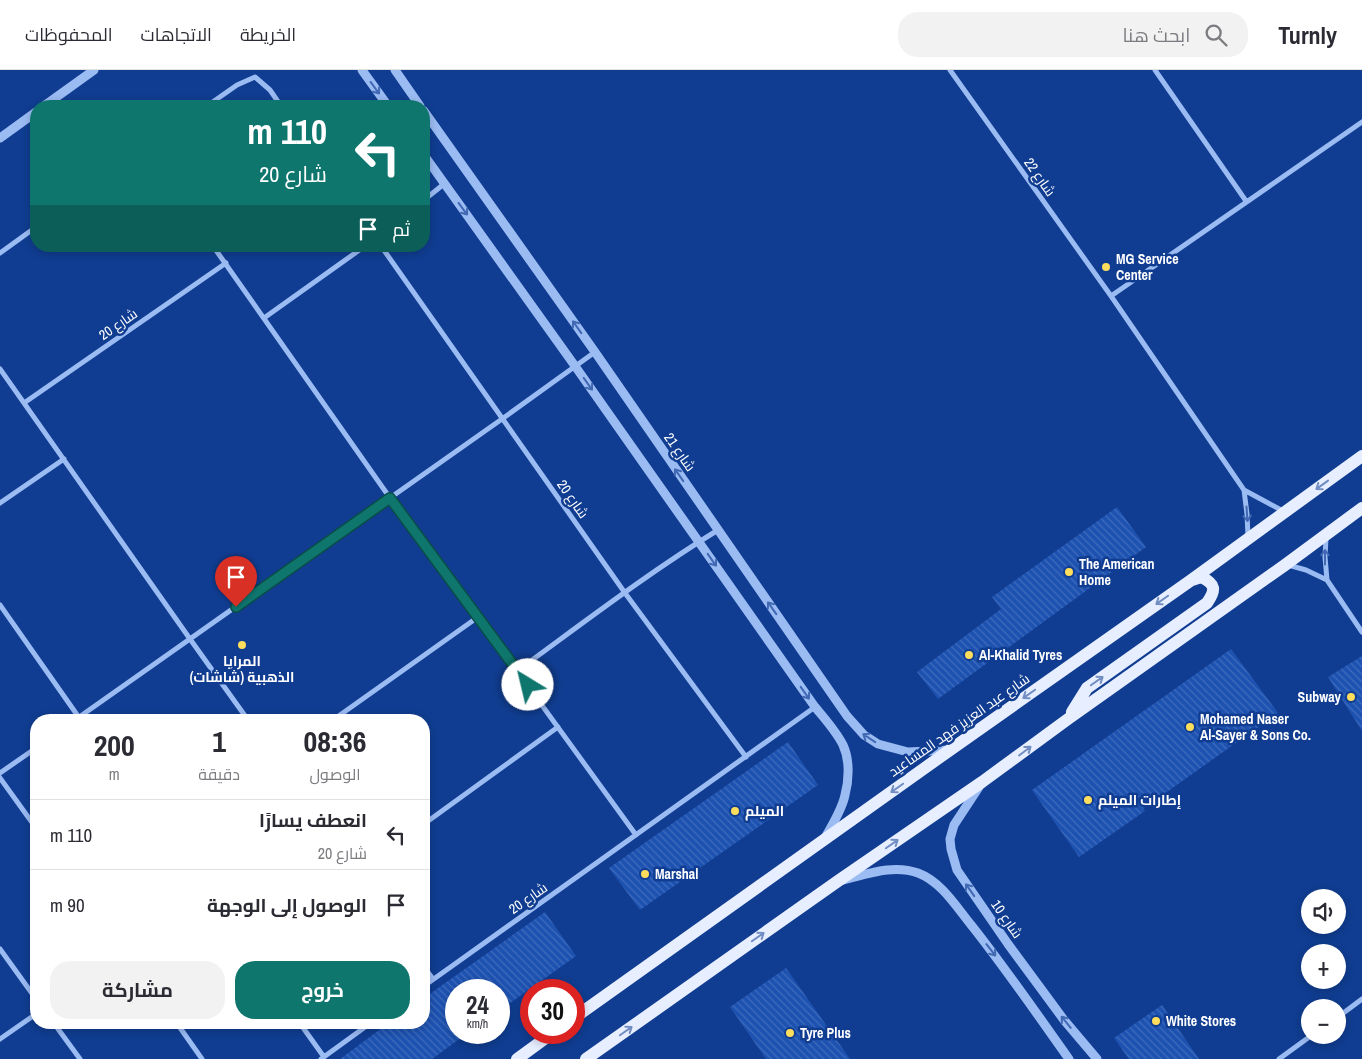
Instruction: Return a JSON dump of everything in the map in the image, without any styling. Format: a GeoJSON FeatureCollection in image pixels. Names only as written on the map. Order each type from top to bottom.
{"type":"FeatureCollection","features":[{"type":"Feature","properties":{"kind":"main road","name":"شارع عبد العزيز فهد المساعيد"},"geometry":{"type":"LineString","coordinates":[[585,1010],[1190,581],[1362,456]]}},
{"type":"Feature","properties":{"kind":"main road"},"geometry":{"type":"LineString","coordinates":[[586,1059],[982,782],[1362,508]]}},
{"type":"Feature","properties":{"kind":"main road"},"geometry":{"type":"LineString","coordinates":[[1068,719],[1087,688],[1207,603],[1213,595],[1213,588],[1209,581],[1201,577],[1190,581]]}},
{"type":"Feature","properties":{"kind":"main road"},"geometry":{"type":"LineString","coordinates":[[517,1059],[538,1044]]}},
{"type":"Feature","properties":{"kind":"street"},"geometry":{"type":"LineString","coordinates":[[52,100],[94,70]]}},
{"type":"Feature","properties":{"kind":"street"},"geometry":{"type":"LineString","coordinates":[[362,70],[384,100]]}},
{"type":"Feature","properties":{"kind":"street"},"geometry":{"type":"LineString","coordinates":[[395,70],[416,100]]}},
{"type":"Feature","properties":{"kind":"street","name":"شارع 22"},"geometry":{"type":"LineString","coordinates":[[950,70],[1111,296],[1244,490],[1248,539]]}},
{"type":"Feature","properties":{"kind":"street"},"geometry":{"type":"LineString","coordinates":[[1155,70],[1246,202]]}},
{"type":"Feature","properties":{"kind":"street"},"geometry":{"type":"LineString","coordinates":[[216,100],[237,85],[255,77],[270,90],[277,100]]}},
{"type":"Feature","properties":{"kind":"street"},"geometry":{"type":"LineString","coordinates":[[0,138],[30,116]]}},
{"type":"Feature","properties":{"kind":"street","name":"شارع 21"},"geometry":{"type":"LineString","coordinates":[[430,119],[595,352],[847,716],[864,735],[878,744],[908,752],[950,750]]}},
{"type":"Feature","properties":{"kind":"street"},"geometry":{"type":"LineString","coordinates":[[1111,296],[1362,122]]}},
{"type":"Feature","properties":{"kind":"street"},"geometry":{"type":"LineString","coordinates":[[430,164],[815,707],[836,733],[848,758],[845,795],[825,839]]}},
{"type":"Feature","properties":{"kind":"street"},"geometry":{"type":"LineString","coordinates":[[430,195],[444,184]]}},
{"type":"Feature","properties":{"kind":"street"},"geometry":{"type":"LineString","coordinates":[[0,253],[30,231]]}},
{"type":"Feature","properties":{"kind":"street"},"geometry":{"type":"LineString","coordinates":[[217,252],[390,498],[636,835]]}},
{"type":"Feature","properties":{"kind":"street"},"geometry":{"type":"LineString","coordinates":[[264,318],[357,252]]}},
{"type":"Feature","properties":{"kind":"street","name":"شارع 20"},"geometry":{"type":"LineString","coordinates":[[384,252],[625,593],[746,757]]}},
{"type":"Feature","properties":{"kind":"street","name":"شارع 20"},"geometry":{"type":"LineString","coordinates":[[24,403],[226,264]]}},
{"type":"Feature","properties":{"kind":"street"},"geometry":{"type":"LineString","coordinates":[[85,714],[595,352]]}},
{"type":"Feature","properties":{"kind":"street"},"geometry":{"type":"LineString","coordinates":[[0,369],[244,714]]}},
{"type":"Feature","properties":{"kind":"street"},"geometry":{"type":"LineString","coordinates":[[0,503],[64,459]]}},
{"type":"Feature","properties":{"kind":"street","name":"شارع 22"},"geometry":{"type":"LineString","coordinates":[[1244,490],[1285,512]]}},
{"type":"Feature","properties":{"kind":"street"},"geometry":{"type":"LineString","coordinates":[[517,671],[625,593],[718,530]]}},
{"type":"Feature","properties":{"kind":"street"},"geometry":{"type":"LineString","coordinates":[[1327,534],[1325,557],[1327,580],[1362,632]]}},
{"type":"Feature","properties":{"kind":"street"},"geometry":{"type":"LineString","coordinates":[[1284,565],[1306,570],[1327,580]]}},
{"type":"Feature","properties":{"kind":"street"},"geometry":{"type":"LineString","coordinates":[[0,605],[75,714]]}},
{"type":"Feature","properties":{"kind":"street"},"geometry":{"type":"LineString","coordinates":[[341,714],[478,617]]}},
{"type":"Feature","properties":{"kind":"street","name":"شارع 20"},"geometry":{"type":"LineString","coordinates":[[430,981],[815,707]]}},
{"type":"Feature","properties":{"kind":"street"},"geometry":{"type":"LineString","coordinates":[[430,820],[558,727]]}},
{"type":"Feature","properties":{"kind":"street"},"geometry":{"type":"LineString","coordinates":[[0,773],[30,752]]}},
{"type":"Feature","properties":{"kind":"street"},"geometry":{"type":"LineString","coordinates":[[0,778],[30,820]]}},
{"type":"Feature","properties":{"kind":"street","name":"شارع 10"},"geometry":{"type":"LineString","coordinates":[[982,782],[954,825],[950,839],[951,849],[958,870],[1014,952],[1064,1020],[1097,1059]]}},
{"type":"Feature","properties":{"kind":"street"},"geometry":{"type":"LineString","coordinates":[[838,881],[895,869],[907,870],[931,880],[947,895],[994,954],[1069,1059]]}},
{"type":"Feature","properties":{"kind":"street"},"geometry":{"type":"LineString","coordinates":[[0,949],[30,991]]}},
{"type":"Feature","properties":{"kind":"street"},"geometry":{"type":"LineString","coordinates":[[430,975],[433,979]]}},
{"type":"Feature","properties":{"kind":"street"},"geometry":{"type":"LineString","coordinates":[[1346,1011],[1362,999]]}},
{"type":"Feature","properties":{"kind":"street"},"geometry":{"type":"LineString","coordinates":[[0,1039],[30,1018]]}},
{"type":"Feature","properties":{"kind":"street"},"geometry":{"type":"LineString","coordinates":[[58,1029],[80,1059]]}},
{"type":"Feature","properties":{"kind":"street"},"geometry":{"type":"LineString","coordinates":[[181,1029],[202,1059]]}},
{"type":"Feature","properties":{"kind":"street"},"geometry":{"type":"LineString","coordinates":[[303,1029],[322,1058],[362,1029]]}},
{"type":"Feature","properties":{"kind":"street"},"geometry":{"type":"LineString","coordinates":[[1279,1059],[1301,1043]]}},
{"type":"Feature","properties":{"kind":"building","name":"The American Home"},"geometry":{"type":"Polygon","coordinates":[[[1117,507],[1146,547],[938,699],[917,672],[1001,609],[992,597],[1117,507]]]}},
{"type":"Feature","properties":{"kind":"building","name":"Mohamed Naser Al-Sayer & Sons Co."},"geometry":{"type":"Polygon","coordinates":[[[1231,649],[1278,713],[1079,857],[1032,790],[1231,649]]]}},
{"type":"Feature","properties":{"kind":"building","name":"Subway"},"geometry":{"type":"Polygon","coordinates":[[[1362,656],[1362,731],[1328,677],[1362,656]]]}},
{"type":"Feature","properties":{"kind":"building","name":"الميلم"},"geometry":{"type":"Polygon","coordinates":[[[788,742],[818,785],[640,910],[609,868],[788,742]]]}},
{"type":"Feature","properties":{"kind":"building"},"geometry":{"type":"Polygon","coordinates":[[[545,912],[576,956],[544,979],[520,979],[520,996],[510,1003],[510,979],[451,979],[545,912]]]}},
{"type":"Feature","properties":{"kind":"building","name":"Tyre Plus"},"geometry":{"type":"Polygon","coordinates":[[[786,968],[850,1059],[766,1059],[730,1007],[786,968]]]}},
{"type":"Feature","properties":{"kind":"building"},"geometry":{"type":"Polygon","coordinates":[[[445,983],[445,1044],[453,1044],[432,1059],[340,1059],[381,1029],[430,1029],[430,994],[445,983]]]}},
{"type":"Feature","properties":{"kind":"building","name":"White Stores"},"geometry":{"type":"Polygon","coordinates":[[[1162,1005],[1199,1059],[1129,1059],[1114,1038],[1162,1005]]]}},
{"type":"Feature","properties":{"kind":"place","name":"MG Service Center"},"geometry":{"type":"Point","coordinates":[1106,267]}},
{"type":"Feature","properties":{"kind":"place","name":"The American Home"},"geometry":{"type":"Point","coordinates":[1069,572]}},
{"type":"Feature","properties":{"kind":"place","name":"المرايا الذهبية (شاشات)"},"geometry":{"type":"Point","coordinates":[242,645]}},
{"type":"Feature","properties":{"kind":"place","name":"Al-Khalid Tyres"},"geometry":{"type":"Point","coordinates":[969,655]}},
{"type":"Feature","properties":{"kind":"place","name":"Subway"},"geometry":{"type":"Point","coordinates":[1351,697]}},
{"type":"Feature","properties":{"kind":"place","name":"Mohamed Naser Al-Sayer & Sons Co."},"geometry":{"type":"Point","coordinates":[1190,727]}},
{"type":"Feature","properties":{"kind":"place","name":"إطارات الميلم"},"geometry":{"type":"Point","coordinates":[1088,800]}},
{"type":"Feature","properties":{"kind":"place","name":"الميلم"},"geometry":{"type":"Point","coordinates":[735,811]}},
{"type":"Feature","properties":{"kind":"place","name":"Marshal"},"geometry":{"type":"Point","coordinates":[645,874]}},
{"type":"Feature","properties":{"kind":"place","name":"White Stores"},"geometry":{"type":"Point","coordinates":[1156,1021]}},
{"type":"Feature","properties":{"kind":"place","name":"Tyre Plus"},"geometry":{"type":"Point","coordinates":[790,1033]}},
{"type":"Feature","properties":{"kind":"route"},"geometry":{"type":"LineString","coordinates":[[236,607],[390,498],[528,685]]}}]}
